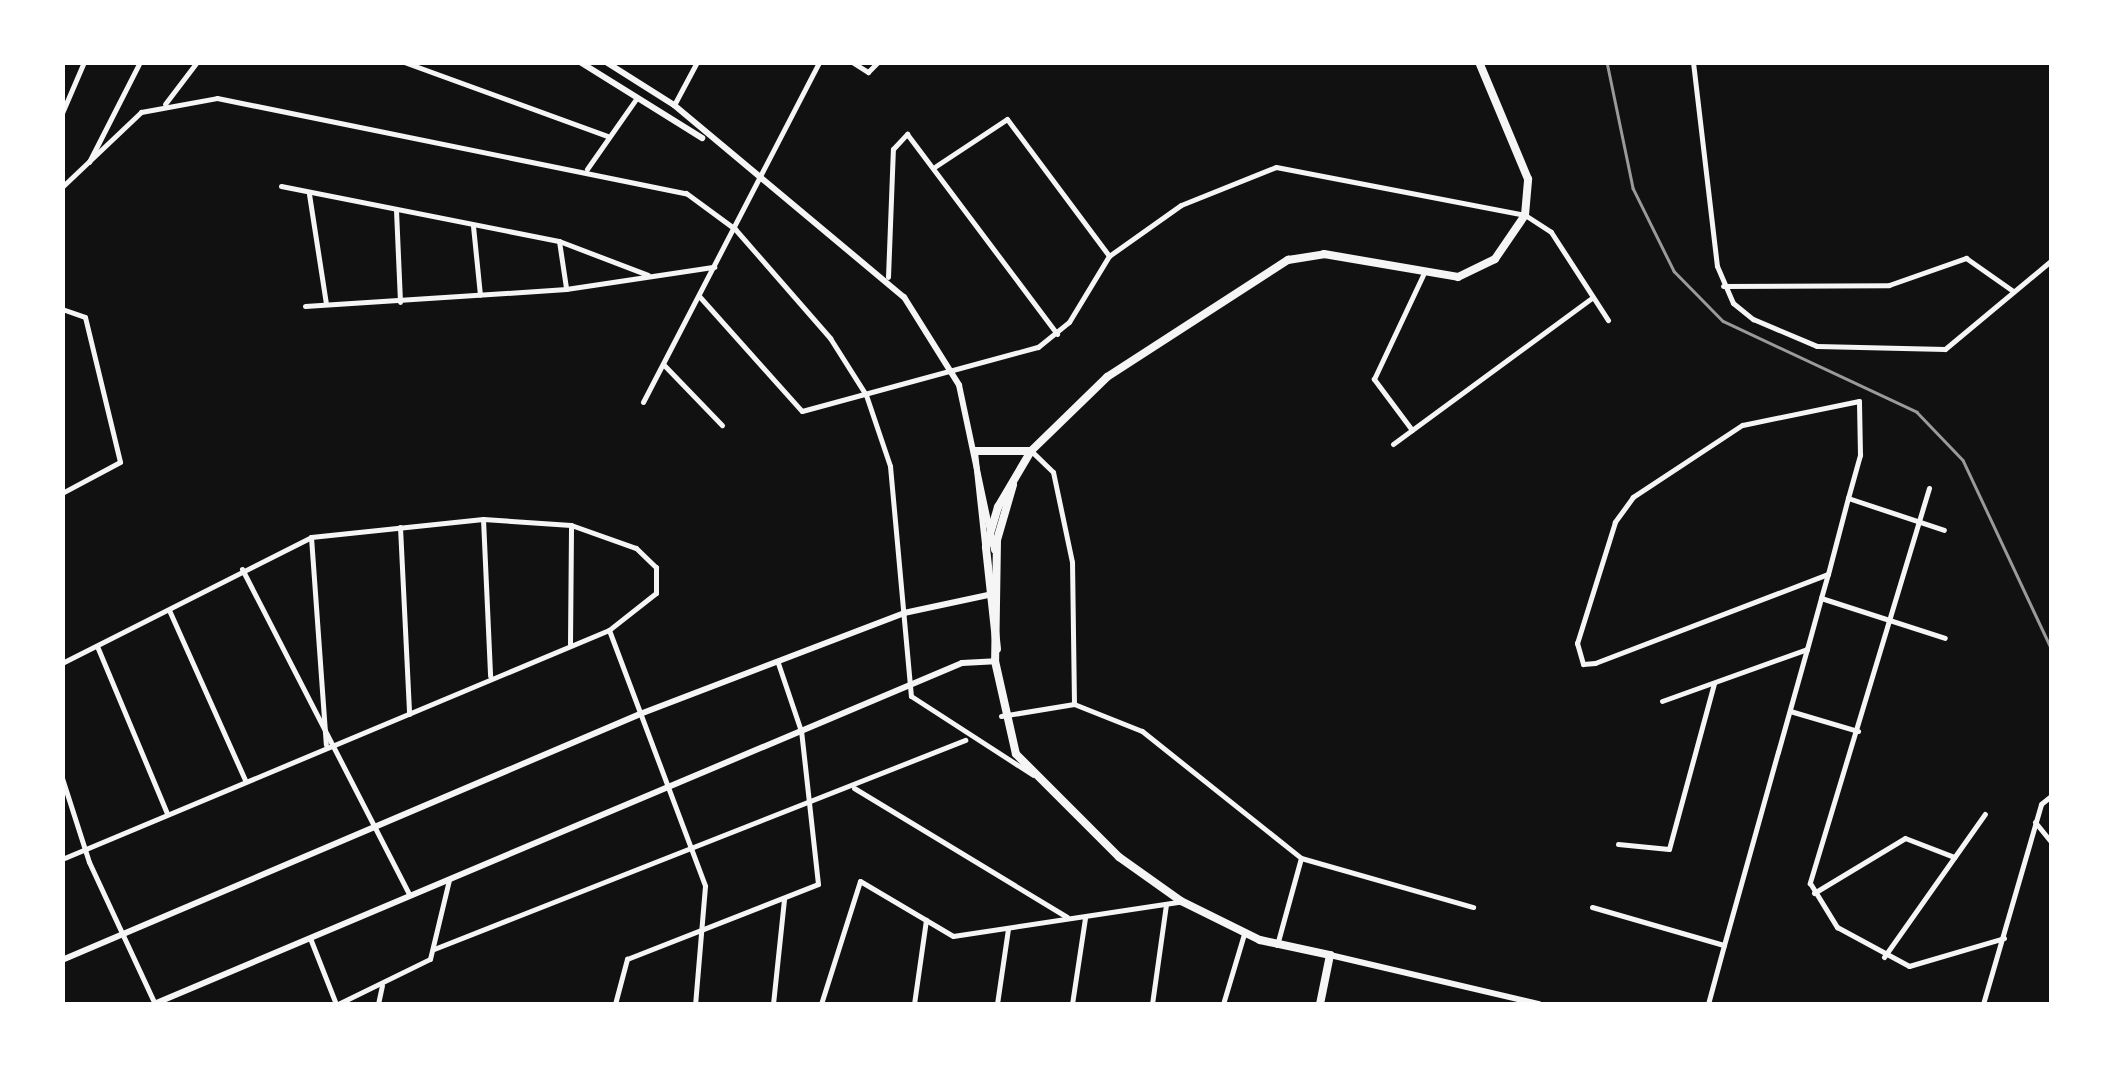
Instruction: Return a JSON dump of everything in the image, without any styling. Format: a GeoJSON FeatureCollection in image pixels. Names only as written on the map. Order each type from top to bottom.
{"type":"FeatureCollection","features":[{"type":"Feature","properties":{"kind":"main road"},"geometry":{"type":"LineString","coordinates":[[997,649],[988,596],[986,546],[991,526],[1031,451],[1107,377],[1272,266],[1324,254],[1424,276],[1476,272],[1524,215],[1523,155],[1480,62]]}},
{"type":"Feature","properties":{"kind":"main road"},"geometry":{"type":"LineString","coordinates":[[976,451],[1031,451]]}},
{"type":"Feature","properties":{"kind":"main road"},"geometry":{"type":"LineString","coordinates":[[1020,467],[997,540],[1002,604],[996,660],[1001,716],[1033,775],[1181,901],[1244,934],[1277,945],[1330,954],[1320,1004]]}},
{"type":"Feature","properties":{"kind":"main road"},"geometry":{"type":"LineString","coordinates":[[988,596],[1002,604]]}},
{"type":"Feature","properties":{"kind":"street"},"geometry":{"type":"LineString","coordinates":[[62,113],[84,62]]}},
{"type":"Feature","properties":{"kind":"street"},"geometry":{"type":"LineString","coordinates":[[88,164],[140,62]]}},
{"type":"Feature","properties":{"kind":"street"},"geometry":{"type":"LineString","coordinates":[[165,104],[197,62]]}},
{"type":"Feature","properties":{"kind":"street"},"geometry":{"type":"LineString","coordinates":[[404,62],[607,136]]}},
{"type":"Feature","properties":{"kind":"street"},"geometry":{"type":"LineString","coordinates":[[580,62],[709,141],[888,277],[955,376],[976,451],[998,580]]}},
{"type":"Feature","properties":{"kind":"street"},"geometry":{"type":"LineString","coordinates":[[606,62],[674,106],[709,141]]}},
{"type":"Feature","properties":{"kind":"street"},"geometry":{"type":"LineString","coordinates":[[674,106],[696,62]]}},
{"type":"Feature","properties":{"kind":"street"},"geometry":{"type":"LineString","coordinates":[[643,402],[819,62]]}},
{"type":"Feature","properties":{"kind":"street"},"geometry":{"type":"LineString","coordinates":[[852,62],[877,66]]}},
{"type":"Feature","properties":{"kind":"street"},"geometry":{"type":"LineString","coordinates":[[1693,62],[1696,144],[1723,286],[1753,319],[1797,340],[1905,350],[1945,349],[2052,260]]}},
{"type":"Feature","properties":{"kind":"street"},"geometry":{"type":"LineString","coordinates":[[62,187],[141,112],[165,104],[217,98],[587,168],[686,193],[735,228],[830,338],[866,395],[890,466],[908,690],[966,740],[1033,775]]}},
{"type":"Feature","properties":{"kind":"street"},"geometry":{"type":"LineString","coordinates":[[587,168],[636,99]]}},
{"type":"Feature","properties":{"kind":"street"},"geometry":{"type":"LineString","coordinates":[[936,166],[1011,122],[1109,256]]}},
{"type":"Feature","properties":{"kind":"street"},"geometry":{"type":"LineString","coordinates":[[888,277],[894,141],[908,134],[936,166],[1057,334]]}},
{"type":"Feature","properties":{"kind":"street"},"geometry":{"type":"LineString","coordinates":[[699,296],[802,411],[955,376],[1057,334],[1109,256],[1181,205],[1276,167],[1524,215],[1551,232],[1608,320]]}},
{"type":"Feature","properties":{"kind":"street"},"geometry":{"type":"LineString","coordinates":[[281,186],[560,241],[651,276]]}},
{"type":"Feature","properties":{"kind":"street"},"geometry":{"type":"LineString","coordinates":[[309,194],[326,305]]}},
{"type":"Feature","properties":{"kind":"street"},"geometry":{"type":"LineString","coordinates":[[396,210],[400,302]]}},
{"type":"Feature","properties":{"kind":"street"},"geometry":{"type":"LineString","coordinates":[[473,226],[480,296]]}},
{"type":"Feature","properties":{"kind":"street"},"geometry":{"type":"LineString","coordinates":[[560,241],[566,289]]}},
{"type":"Feature","properties":{"kind":"street"},"geometry":{"type":"LineString","coordinates":[[1723,286],[1896,284],[1966,258],[2013,291]]}},
{"type":"Feature","properties":{"kind":"street"},"geometry":{"type":"LineString","coordinates":[[305,306],[566,289],[714,266]]}},
{"type":"Feature","properties":{"kind":"street"},"geometry":{"type":"LineString","coordinates":[[1412,430],[1374,379],[1424,276]]}},
{"type":"Feature","properties":{"kind":"street"},"geometry":{"type":"LineString","coordinates":[[1393,444],[1592,298]]}},
{"type":"Feature","properties":{"kind":"street"},"geometry":{"type":"LineString","coordinates":[[62,308],[75,308],[85,317],[120,462],[62,493]]}},
{"type":"Feature","properties":{"kind":"street"},"geometry":{"type":"LineString","coordinates":[[663,364],[722,425]]}},
{"type":"Feature","properties":{"kind":"street"},"geometry":{"type":"LineString","coordinates":[[1708,1004],[1828,574],[1860,455],[1859,401],[1742,425],[1633,497],[1615,522],[1577,656],[1596,663],[1828,574]]}},
{"type":"Feature","properties":{"kind":"street"},"geometry":{"type":"LineString","coordinates":[[976,451],[986,546]]}},
{"type":"Feature","properties":{"kind":"street"},"geometry":{"type":"LineString","coordinates":[[1031,451],[1053,472],[1072,562],[1074,704]]}},
{"type":"Feature","properties":{"kind":"street"},"geometry":{"type":"LineString","coordinates":[[1929,488],[1858,731],[1811,874],[1814,893],[1837,927],[1884,957],[1924,966],[2004,938]]}},
{"type":"Feature","properties":{"kind":"street"},"geometry":{"type":"LineString","coordinates":[[1848,498],[1944,530]]}},
{"type":"Feature","properties":{"kind":"street"},"geometry":{"type":"LineString","coordinates":[[484,519],[490,677]]}},
{"type":"Feature","properties":{"kind":"street"},"geometry":{"type":"LineString","coordinates":[[62,663],[311,537],[484,519],[571,525],[636,548],[656,567],[656,593],[609,630],[62,859]]}},
{"type":"Feature","properties":{"kind":"street"},"geometry":{"type":"LineString","coordinates":[[570,644],[571,525]]}},
{"type":"Feature","properties":{"kind":"street"},"geometry":{"type":"LineString","coordinates":[[400,527],[408,714]]}},
{"type":"Feature","properties":{"kind":"street"},"geometry":{"type":"LineString","coordinates":[[311,537],[326,746]]}},
{"type":"Feature","properties":{"kind":"street"},"geometry":{"type":"LineString","coordinates":[[242,570],[326,746],[377,827],[408,894]]}},
{"type":"Feature","properties":{"kind":"street"},"geometry":{"type":"LineString","coordinates":[[62,960],[640,714],[904,613],[988,596]]}},
{"type":"Feature","properties":{"kind":"street"},"geometry":{"type":"LineString","coordinates":[[1821,598],[1945,638]]}},
{"type":"Feature","properties":{"kind":"street"},"geometry":{"type":"LineString","coordinates":[[169,610],[245,780]]}},
{"type":"Feature","properties":{"kind":"street"},"geometry":{"type":"LineString","coordinates":[[609,630],[706,886],[706,931],[695,1004]]}},
{"type":"Feature","properties":{"kind":"street"},"geometry":{"type":"LineString","coordinates":[[97,646],[167,813]]}},
{"type":"Feature","properties":{"kind":"street"},"geometry":{"type":"LineString","coordinates":[[1662,701],[1806,650]]}},
{"type":"Feature","properties":{"kind":"street"},"geometry":{"type":"LineString","coordinates":[[62,778],[122,934],[155,1004],[666,784],[908,690],[962,663],[996,660]]}},
{"type":"Feature","properties":{"kind":"street"},"geometry":{"type":"LineString","coordinates":[[615,1004],[622,962],[818,884],[814,803],[802,731],[778,663]]}},
{"type":"Feature","properties":{"kind":"street"},"geometry":{"type":"LineString","coordinates":[[1618,844],[1669,849],[1714,682]]}},
{"type":"Feature","properties":{"kind":"street"},"geometry":{"type":"LineString","coordinates":[[1001,716],[1074,704],[1142,731],[1301,858],[1474,907]]}},
{"type":"Feature","properties":{"kind":"street"},"geometry":{"type":"LineString","coordinates":[[1790,711],[1858,731]]}},
{"type":"Feature","properties":{"kind":"street"},"geometry":{"type":"LineString","coordinates":[[434,949],[854,788],[966,740]]}},
{"type":"Feature","properties":{"kind":"street"},"geometry":{"type":"LineString","coordinates":[[854,788],[1070,919]]}},
{"type":"Feature","properties":{"kind":"street"},"geometry":{"type":"LineString","coordinates":[[1983,1004],[2035,822],[2052,794]]}},
{"type":"Feature","properties":{"kind":"street"},"geometry":{"type":"LineString","coordinates":[[1884,957],[1986,814]]}},
{"type":"Feature","properties":{"kind":"street"},"geometry":{"type":"LineString","coordinates":[[2035,822],[2052,843]]}},
{"type":"Feature","properties":{"kind":"street"},"geometry":{"type":"LineString","coordinates":[[1814,893],[1905,838],[1954,857]]}},
{"type":"Feature","properties":{"kind":"street"},"geometry":{"type":"LineString","coordinates":[[1277,945],[1301,858]]}},
{"type":"Feature","properties":{"kind":"street"},"geometry":{"type":"LineString","coordinates":[[310,938],[337,1004],[382,985],[423,965],[434,949],[450,877]]}},
{"type":"Feature","properties":{"kind":"street"},"geometry":{"type":"LineString","coordinates":[[821,1004],[860,881],[953,936],[1181,901]]}},
{"type":"Feature","properties":{"kind":"street"},"geometry":{"type":"LineString","coordinates":[[774,1004],[784,900]]}},
{"type":"Feature","properties":{"kind":"street"},"geometry":{"type":"LineString","coordinates":[[1152,1004],[1166,904]]}},
{"type":"Feature","properties":{"kind":"street"},"geometry":{"type":"LineString","coordinates":[[1592,907],[1724,945]]}},
{"type":"Feature","properties":{"kind":"street"},"geometry":{"type":"LineString","coordinates":[[1072,1004],[1085,918]]}},
{"type":"Feature","properties":{"kind":"street"},"geometry":{"type":"LineString","coordinates":[[914,1004],[926,920]]}},
{"type":"Feature","properties":{"kind":"street"},"geometry":{"type":"LineString","coordinates":[[997,1004],[1008,929]]}},
{"type":"Feature","properties":{"kind":"street"},"geometry":{"type":"LineString","coordinates":[[1223,1004],[1244,934]]}},
{"type":"Feature","properties":{"kind":"street"},"geometry":{"type":"LineString","coordinates":[[1330,954],[1539,1004]]}},
{"type":"Feature","properties":{"kind":"street"},"geometry":{"type":"LineString","coordinates":[[378,1004],[382,985]]}},
{"type":"Feature","properties":{"kind":"railway"},"geometry":{"type":"LineString","coordinates":[[1607,62],[1633,188],[1674,271],[1723,321],[1917,412],[1963,460],[2052,650]]}}]}
